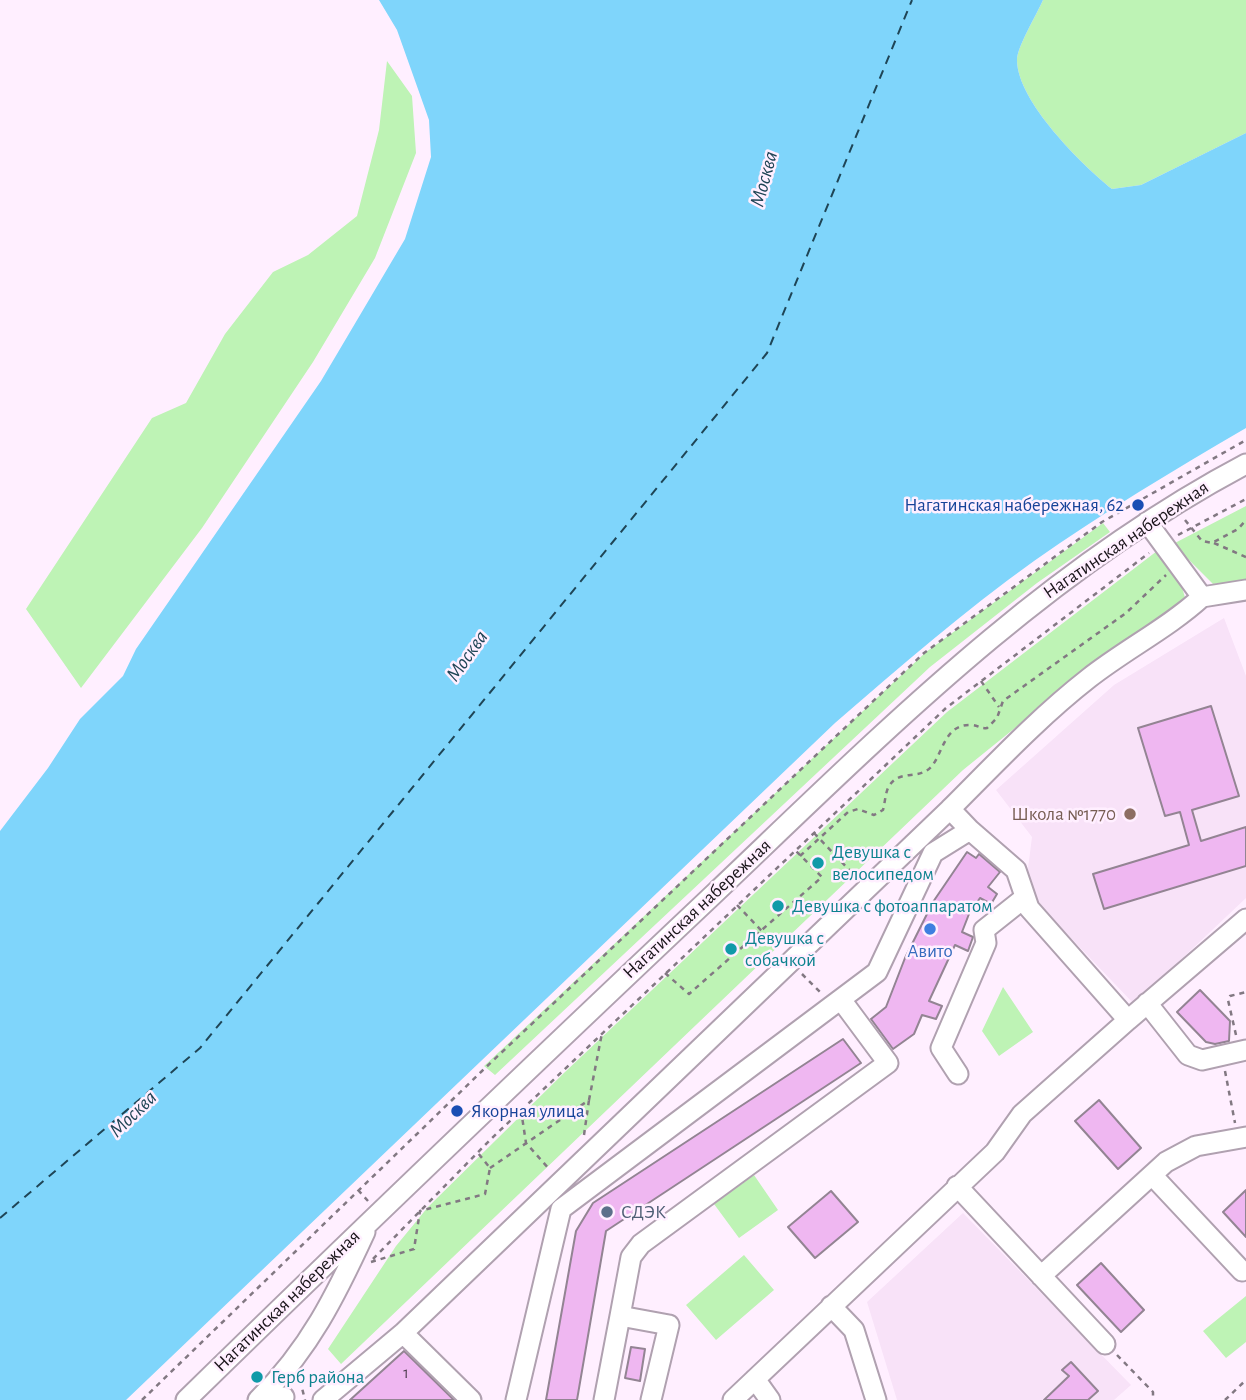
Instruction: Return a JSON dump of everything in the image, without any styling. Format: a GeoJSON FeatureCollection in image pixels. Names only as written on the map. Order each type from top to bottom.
{"type":"FeatureCollection","features":[{"type":"Feature","properties":{"kind":"street","name":"Нагатинская набережная"},"geometry":{"type":"LineString","coordinates":[[186,1400],[369,1221],[920,698],[1055,586],[1147,522],[1246,464]]}},
{"type":"Feature","properties":{"kind":"street"},"geometry":{"type":"LineString","coordinates":[[1147,522],[1202,597]]}},
{"type":"Feature","properties":{"kind":"street"},"geometry":{"type":"LineString","coordinates":[[323,1400],[403,1333],[579,1165],[786,957],[867,889],[1047,712],[1092,676],[1162,640],[1202,597],[1246,590]]}},
{"type":"Feature","properties":{"kind":"street"},"geometry":{"type":"LineString","coordinates":[[950,809],[1016,870],[1023,899],[1128,1020]]}},
{"type":"Feature","properties":{"kind":"street"},"geometry":{"type":"LineString","coordinates":[[516,1400],[561,1209],[838,1004],[877,972],[933,853],[970,830]]}},
{"type":"Feature","properties":{"kind":"street"},"geometry":{"type":"LineString","coordinates":[[958,1074],[941,1048],[986,943],[984,930],[1023,899]]}},
{"type":"Feature","properties":{"kind":"street"},"geometry":{"type":"LineString","coordinates":[[733,1400],[995,1152],[1022,1114],[1246,919]]}},
{"type":"Feature","properties":{"kind":"street"},"geometry":{"type":"LineString","coordinates":[[1147,1003],[1188,1055],[1202,1060],[1236,1053]]}},
{"type":"Feature","properties":{"kind":"street"},"geometry":{"type":"LineString","coordinates":[[604,1400],[631,1257],[641,1244],[888,1063],[838,1004]]}},
{"type":"Feature","properties":{"kind":"street"},"geometry":{"type":"LineString","coordinates":[[1041,1276],[1166,1162],[1196,1146],[1242,1137]]}},
{"type":"Feature","properties":{"kind":"street"},"geometry":{"type":"LineString","coordinates":[[1152,1175],[1242,1271]]}},
{"type":"Feature","properties":{"kind":"street"},"geometry":{"type":"LineString","coordinates":[[957,1186],[1105,1344]]}},
{"type":"Feature","properties":{"kind":"street"},"geometry":{"type":"LineString","coordinates":[[258,1400],[289,1370],[338,1290],[369,1221]]}},
{"type":"Feature","properties":{"kind":"street"},"geometry":{"type":"LineString","coordinates":[[312,1276],[331,1278],[338,1290]]}},
{"type":"Feature","properties":{"kind":"street"},"geometry":{"type":"LineString","coordinates":[[831,1306],[854,1330],[876,1400]]}},
{"type":"Feature","properties":{"kind":"street"},"geometry":{"type":"LineString","coordinates":[[620,1316],[668,1325],[651,1400]]}},
{"type":"Feature","properties":{"kind":"street"},"geometry":{"type":"LineString","coordinates":[[403,1333],[471,1400]]}},
{"type":"Feature","properties":{"kind":"street"},"geometry":{"type":"LineString","coordinates":[[282,1399],[289,1370]]}},
{"type":"Feature","properties":{"kind":"street"},"geometry":{"type":"LineString","coordinates":[[755,1379],[770,1400]]}},
{"type":"Feature","properties":{"kind":"path"},"geometry":{"type":"LineString","coordinates":[[142,1400],[482,1071],[924,653],[1102,522],[1246,440]]}},
{"type":"Feature","properties":{"kind":"path"},"geometry":{"type":"LineString","coordinates":[[420,1211],[414,1249],[368,1264],[477,1152],[946,708],[1163,543],[1246,499]]}},
{"type":"Feature","properties":{"kind":"path"},"geometry":{"type":"LineString","coordinates":[[1212,543],[1238,529],[1246,520]]}},
{"type":"Feature","properties":{"kind":"path"},"geometry":{"type":"LineString","coordinates":[[1190,528],[1202,541],[1246,558]]}},
{"type":"Feature","properties":{"kind":"path"},"geometry":{"type":"LineString","coordinates":[[800,856],[848,812],[858,809],[874,815],[883,810],[887,792],[898,776],[921,773],[931,767],[948,736],[970,725],[987,728],[997,718],[999,708],[1010,696],[1126,613],[1178,564]]}},
{"type":"Feature","properties":{"kind":"path"},"geometry":{"type":"LineString","coordinates":[[981,681],[999,708]]}},
{"type":"Feature","properties":{"kind":"path"},"geometry":{"type":"LineString","coordinates":[[814,833],[867,889]]}},
{"type":"Feature","properties":{"kind":"path"},"geometry":{"type":"LineString","coordinates":[[666,972],[690,994],[762,933],[822,877],[795,850]]}},
{"type":"Feature","properties":{"kind":"path"},"geometry":{"type":"LineString","coordinates":[[737,905],[786,957],[838,1004]]}},
{"type":"Feature","properties":{"kind":"path"},"geometry":{"type":"LineString","coordinates":[[1242,1137],[1236,1053],[1228,1000],[1230,996],[1246,992]]}},
{"type":"Feature","properties":{"kind":"path"},"geometry":{"type":"LineString","coordinates":[[579,1165],[602,1033]]}},
{"type":"Feature","properties":{"kind":"path"},"geometry":{"type":"LineString","coordinates":[[420,1211],[485,1194],[490,1168],[589,1100]]}},
{"type":"Feature","properties":{"kind":"path"},"geometry":{"type":"LineString","coordinates":[[521,1110],[526,1143],[561,1182]]}},
{"type":"Feature","properties":{"kind":"path"},"geometry":{"type":"LineString","coordinates":[[477,1152],[490,1168]]}},
{"type":"Feature","properties":{"kind":"path"},"geometry":{"type":"LineString","coordinates":[[1105,1344],[1153,1392],[1153,1400]]}},
{"type":"Feature","properties":{"kind":"path"},"geometry":{"type":"LineString","coordinates":[[1225,1400],[1246,1380]]}},
{"type":"Feature","properties":{"kind":"shaded area","name":"Школа №1770"},"geometry":{"type":"Polygon","coordinates":[[[1224,618],[1246,676],[1246,898],[1134,1004],[1046,912],[1026,884],[1032,837],[996,790],[1114,685],[1224,618]]]}},
{"type":"Feature","properties":{"kind":"shaded area"},"geometry":{"type":"Polygon","coordinates":[[[963,1213],[1131,1385],[1114,1400],[897,1400],[867,1302],[963,1213]]]}},
{"type":"Feature","properties":{"kind":"green space"},"geometry":{"type":"Polygon","coordinates":[[[1043,0],[1246,0],[1246,133],[1141,185],[1112,189],[1053,131],[1039,113],[1020,76],[1018,54],[1043,0]]]}},
{"type":"Feature","properties":{"kind":"green space"},"geometry":{"type":"Polygon","coordinates":[[[387,61],[412,96],[416,153],[375,258],[313,362],[202,528],[81,688],[26,609],[152,418],[186,403],[225,334],[273,272],[308,255],[357,216],[379,130],[387,61]]]}},
{"type":"Feature","properties":{"kind":"green space"},"geometry":{"type":"Polygon","coordinates":[[[1246,506],[1246,580],[1213,584],[1173,544],[1246,506]]]}},
{"type":"Feature","properties":{"kind":"green space"},"geometry":{"type":"Polygon","coordinates":[[[1103,523],[1110,532],[1037,583],[930,667],[495,1075],[484,1066],[926,652],[1103,523]]]}},
{"type":"Feature","properties":{"kind":"green space"},"geometry":{"type":"Polygon","coordinates":[[[1157,551],[1179,577],[1186,601],[1114,648],[963,770],[341,1364],[328,1349],[396,1246],[428,1207],[565,1072],[947,712],[1157,551]]]}},
{"type":"Feature","properties":{"kind":"green space"},"geometry":{"type":"Polygon","coordinates":[[[1003,987],[1033,1032],[999,1056],[982,1031],[1003,987]]]}},
{"type":"Feature","properties":{"kind":"green space"},"geometry":{"type":"Polygon","coordinates":[[[754,1175],[778,1210],[739,1238],[714,1204],[754,1175]]]}},
{"type":"Feature","properties":{"kind":"green space"},"geometry":{"type":"Polygon","coordinates":[[[744,1255],[774,1290],[716,1340],[686,1305],[744,1255]]]}},
{"type":"Feature","properties":{"kind":"green space"},"geometry":{"type":"Polygon","coordinates":[[[1246,1296],[1246,1342],[1226,1358],[1203,1331],[1246,1296]]]}},
{"type":"Feature","properties":{"kind":"water","name":"Москва"},"geometry":{"type":"Polygon","coordinates":[[[379,0],[1043,0],[1018,54],[1020,76],[1039,113],[1053,131],[1112,189],[1141,185],[1246,133],[1246,428],[1138,492],[1034,561],[957,619],[835,723],[126,1400],[0,1400],[0,831],[48,768],[80,719],[123,676],[136,649],[321,381],[405,239],[431,157],[429,120],[397,30],[379,0]]]}},
{"type":"Feature","properties":{"kind":"building"},"geometry":{"type":"Polygon","coordinates":[[[1211,706],[1239,796],[1192,810],[1201,841],[1246,827],[1246,866],[1104,909],[1093,874],[1189,845],[1180,812],[1165,816],[1138,728],[1211,706]]]}},
{"type":"Feature","properties":{"kind":"building"},"geometry":{"type":"Polygon","coordinates":[[[967,852],[976,858],[979,854],[1000,872],[988,887],[997,894],[991,904],[980,898],[969,914],[962,932],[973,937],[968,951],[955,945],[929,1001],[942,1006],[936,1019],[922,1015],[914,1034],[893,1049],[871,1019],[886,1007],[905,958],[933,902],[967,852]]]}},
{"type":"Feature","properties":{"kind":"building"},"geometry":{"type":"Polygon","coordinates":[[[1200,990],[1230,1021],[1229,1041],[1215,1044],[1206,1042],[1177,1012],[1200,990]]]}},
{"type":"Feature","properties":{"kind":"building"},"geometry":{"type":"Polygon","coordinates":[[[843,1039],[861,1063],[606,1231],[577,1400],[546,1400],[576,1231],[593,1203],[843,1039]]]}},
{"type":"Feature","properties":{"kind":"building"},"geometry":{"type":"Polygon","coordinates":[[[1099,1100],[1141,1148],[1118,1169],[1075,1121],[1099,1100]]]}},
{"type":"Feature","properties":{"kind":"building"},"geometry":{"type":"Polygon","coordinates":[[[1246,1190],[1246,1237],[1223,1212],[1246,1190]]]}},
{"type":"Feature","properties":{"kind":"building"},"geometry":{"type":"Polygon","coordinates":[[[831,1191],[858,1222],[815,1258],[788,1227],[831,1191]]]}},
{"type":"Feature","properties":{"kind":"building"},"geometry":{"type":"Polygon","coordinates":[[[1101,1263],[1144,1310],[1121,1332],[1077,1285],[1101,1263]]]}},
{"type":"Feature","properties":{"kind":"building"},"geometry":{"type":"Polygon","coordinates":[[[631,1347],[645,1349],[640,1381],[625,1378],[631,1347]]]}},
{"type":"Feature","properties":{"kind":"building"},"geometry":{"type":"Polygon","coordinates":[[[404,1351],[454,1400],[350,1400],[404,1351]]]}},
{"type":"Feature","properties":{"kind":"building"},"geometry":{"type":"Polygon","coordinates":[[[1071,1362],[1098,1391],[1088,1400],[1044,1400],[1069,1376],[1062,1370],[1071,1362]]]}},
{"type":"Feature","properties":{"kind":"ferry route"},"geometry":{"type":"LineString","coordinates":[[0,1218],[200,1048],[767,353],[912,0]]}},
{"type":"Feature","properties":{"kind":"place","name":"Нагатинская набережная, 62"},"geometry":{"type":"Point","coordinates":[1138,505]}},
{"type":"Feature","properties":{"kind":"place","name":"Школа №1770"},"geometry":{"type":"Point","coordinates":[1130,814]}},
{"type":"Feature","properties":{"kind":"place","name":"Девушка с велосипедом"},"geometry":{"type":"Point","coordinates":[818,863]}},
{"type":"Feature","properties":{"kind":"place","name":"Девушка с фотоаппаратом"},"geometry":{"type":"Point","coordinates":[778,906]}},
{"type":"Feature","properties":{"kind":"place","name":"Авито"},"geometry":{"type":"Point","coordinates":[930,929]}},
{"type":"Feature","properties":{"kind":"place","name":"Девушка с собачкой"},"geometry":{"type":"Point","coordinates":[731,949]}},
{"type":"Feature","properties":{"kind":"place","name":"Якорная улица"},"geometry":{"type":"Point","coordinates":[457,1111]}},
{"type":"Feature","properties":{"kind":"place","name":"СДЭК"},"geometry":{"type":"Point","coordinates":[607,1212]}},
{"type":"Feature","properties":{"kind":"place","name":"Герб района"},"geometry":{"type":"Point","coordinates":[257,1377]}}]}
